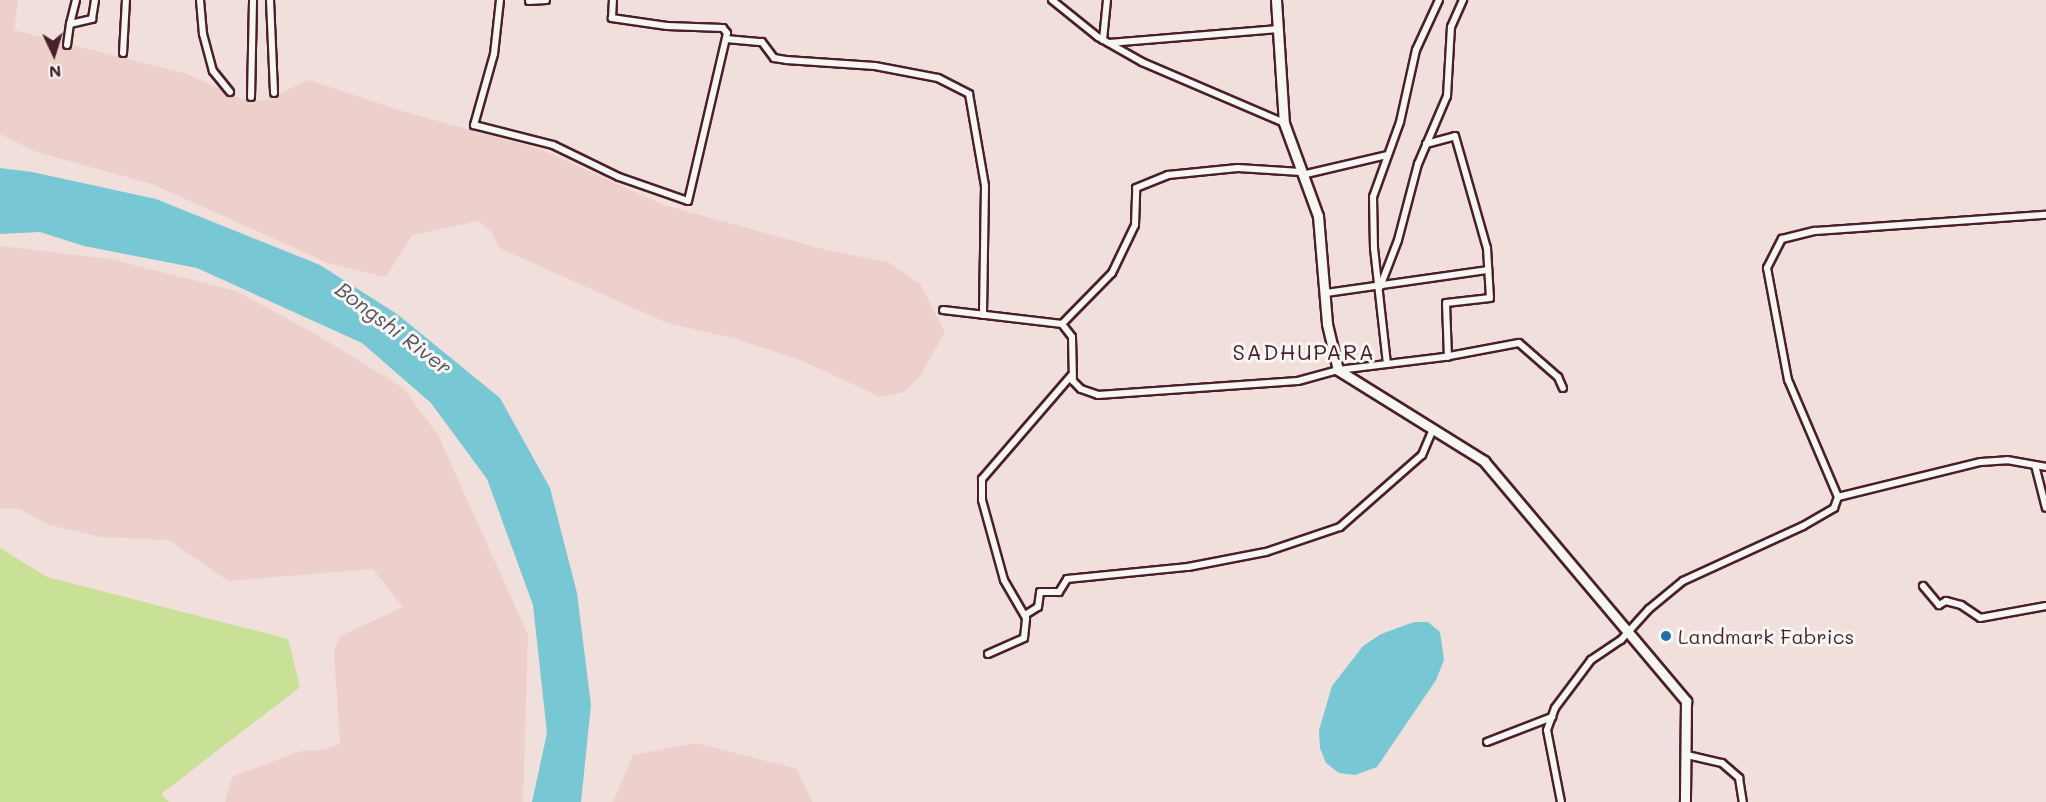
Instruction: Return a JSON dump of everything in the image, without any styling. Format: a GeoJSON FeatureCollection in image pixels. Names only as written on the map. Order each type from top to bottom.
{"type":"FeatureCollection","features":[{"type":"Feature","properties":{"kind":"street"},"geometry":{"type":"LineString","coordinates":[[67,45],[76,0]]}},
{"type":"Feature","properties":{"kind":"street"},"geometry":{"type":"LineString","coordinates":[[70,24],[93,19],[95,0]]}},
{"type":"Feature","properties":{"kind":"street"},"geometry":{"type":"LineString","coordinates":[[123,53],[126,0]]}},
{"type":"Feature","properties":{"kind":"street"},"geometry":{"type":"LineString","coordinates":[[200,0],[203,34],[213,71],[230,92]]}},
{"type":"Feature","properties":{"kind":"street"},"geometry":{"type":"LineString","coordinates":[[251,98],[254,0]]}},
{"type":"Feature","properties":{"kind":"street"},"geometry":{"type":"LineString","coordinates":[[270,0],[274,93]]}},
{"type":"Feature","properties":{"kind":"street"},"geometry":{"type":"LineString","coordinates":[[501,0],[494,54],[474,125],[553,145],[619,177],[688,201],[726,39],[723,28],[667,26],[612,18],[613,0]]}},
{"type":"Feature","properties":{"kind":"street"},"geometry":{"type":"LineString","coordinates":[[528,0],[546,0]]}},
{"type":"Feature","properties":{"kind":"street"},"geometry":{"type":"LineString","coordinates":[[1052,0],[1105,41],[1142,62],[1284,123]]}},
{"type":"Feature","properties":{"kind":"street"},"geometry":{"type":"LineString","coordinates":[[1105,41],[1107,0]]}},
{"type":"Feature","properties":{"kind":"street"},"geometry":{"type":"LineString","coordinates":[[1276,0],[1284,123],[1318,216],[1327,324],[1338,370],[1432,431],[1484,461],[1686,701],[1685,802]]}},
{"type":"Feature","properties":{"kind":"street"},"geometry":{"type":"LineString","coordinates":[[1386,364],[1380,287],[1374,249],[1373,197],[1400,122],[1416,50],[1439,0]]}},
{"type":"Feature","properties":{"kind":"street"},"geometry":{"type":"LineString","coordinates":[[1380,287],[1426,144],[1447,96],[1451,27],[1463,0]]}},
{"type":"Feature","properties":{"kind":"street"},"geometry":{"type":"LineString","coordinates":[[1105,41],[1278,28]]}},
{"type":"Feature","properties":{"kind":"street"},"geometry":{"type":"LineString","coordinates":[[726,39],[762,42],[774,58],[875,66],[938,78],[969,94],[985,186],[983,315]]}},
{"type":"Feature","properties":{"kind":"street"},"geometry":{"type":"LineString","coordinates":[[1426,144],[1455,136],[1486,233],[1490,298],[1446,303],[1448,357]]}},
{"type":"Feature","properties":{"kind":"street"},"geometry":{"type":"LineString","coordinates":[[1062,324],[1112,273],[1135,225],[1136,188],[1168,175],[1238,168],[1302,174],[1387,155]]}},
{"type":"Feature","properties":{"kind":"street"},"geometry":{"type":"LineString","coordinates":[[1561,802],[1547,730],[1552,717],[1591,660],[1629,633],[1648,609],[1683,581],[1803,526],[1834,508],[1839,497],[1788,380],[1767,268],[1782,239],[1815,231],[2046,215]]}},
{"type":"Feature","properties":{"kind":"street"},"geometry":{"type":"LineString","coordinates":[[1326,293],[1488,270]]}},
{"type":"Feature","properties":{"kind":"street"},"geometry":{"type":"LineString","coordinates":[[942,310],[1062,324],[1072,337],[1071,376],[1081,389],[1114,395],[1219,384],[1298,381],[1338,370],[1448,357],[1519,343],[1557,377],[1563,388]]}},
{"type":"Feature","properties":{"kind":"street"},"geometry":{"type":"LineString","coordinates":[[988,654],[1024,638],[1025,615],[1004,580],[982,500],[982,479],[1071,376]]}},
{"type":"Feature","properties":{"kind":"street"},"geometry":{"type":"LineString","coordinates":[[1025,615],[1038,607],[1040,592],[1059,592],[1067,579],[1188,567],[1266,552],[1340,527],[1422,455],[1432,431]]}},
{"type":"Feature","properties":{"kind":"street"},"geometry":{"type":"LineString","coordinates":[[1839,497],[1981,462],[2007,460],[2046,467]]}},
{"type":"Feature","properties":{"kind":"street"},"geometry":{"type":"LineString","coordinates":[[2035,465],[2046,508]]}},
{"type":"Feature","properties":{"kind":"street"},"geometry":{"type":"LineString","coordinates":[[1923,586],[1939,605],[1946,602],[1961,604],[1980,618],[2027,606],[2046,606]]}},
{"type":"Feature","properties":{"kind":"street"},"geometry":{"type":"LineString","coordinates":[[1487,742],[1552,717]]}},
{"type":"Feature","properties":{"kind":"street"},"geometry":{"type":"LineString","coordinates":[[1687,755],[1722,763],[1740,778],[1743,802]]}},
{"type":"Feature","properties":{"kind":"shaded area"},"geometry":{"type":"Polygon","coordinates":[[[0,0],[18,0],[14,30],[187,74],[242,99],[263,101],[309,80],[402,111],[540,149],[664,205],[830,251],[888,262],[920,284],[945,332],[920,376],[904,392],[880,397],[803,361],[736,339],[667,323],[499,248],[492,232],[479,221],[412,235],[386,277],[328,263],[152,184],[36,152],[0,134],[0,0]]]}},
{"type":"Feature","properties":{"kind":"shaded area"},"geometry":{"type":"Polygon","coordinates":[[[0,246],[110,259],[236,291],[314,333],[403,388],[438,435],[528,635],[523,802],[225,802],[232,777],[301,751],[323,750],[340,744],[334,652],[340,636],[403,607],[373,569],[228,581],[169,540],[101,537],[49,525],[20,509],[0,508],[0,246]]]}},
{"type":"Feature","properties":{"kind":"shaded area"},"geometry":{"type":"Polygon","coordinates":[[[696,743],[797,769],[812,802],[613,802],[633,755],[696,743]]]}},
{"type":"Feature","properties":{"kind":"green space"},"geometry":{"type":"Polygon","coordinates":[[[0,548],[47,577],[288,639],[300,687],[161,794],[169,802],[0,802],[0,548]]]}},
{"type":"Feature","properties":{"kind":"water","name":"Bongshi River"},"geometry":{"type":"Polygon","coordinates":[[[0,168],[32,172],[156,199],[320,265],[397,314],[500,398],[550,488],[577,593],[591,705],[581,802],[532,802],[547,733],[533,605],[487,479],[431,403],[362,343],[197,268],[84,246],[40,232],[0,234],[0,168]]]}},
{"type":"Feature","properties":{"kind":"water"},"geometry":{"type":"Polygon","coordinates":[[[1414,622],[1428,622],[1440,632],[1444,660],[1436,680],[1377,767],[1355,775],[1339,773],[1326,763],[1320,748],[1319,730],[1332,686],[1363,646],[1381,634],[1414,622]]]}},
{"type":"Feature","properties":{"kind":"place","name":"Landmark Fabrics"},"geometry":{"type":"Point","coordinates":[1666,636]}},
{"type":"Feature","properties":{"kind":"district","name":"SADHUPARA"},"geometry":{"type":"Point","coordinates":[1304,352]}}]}
